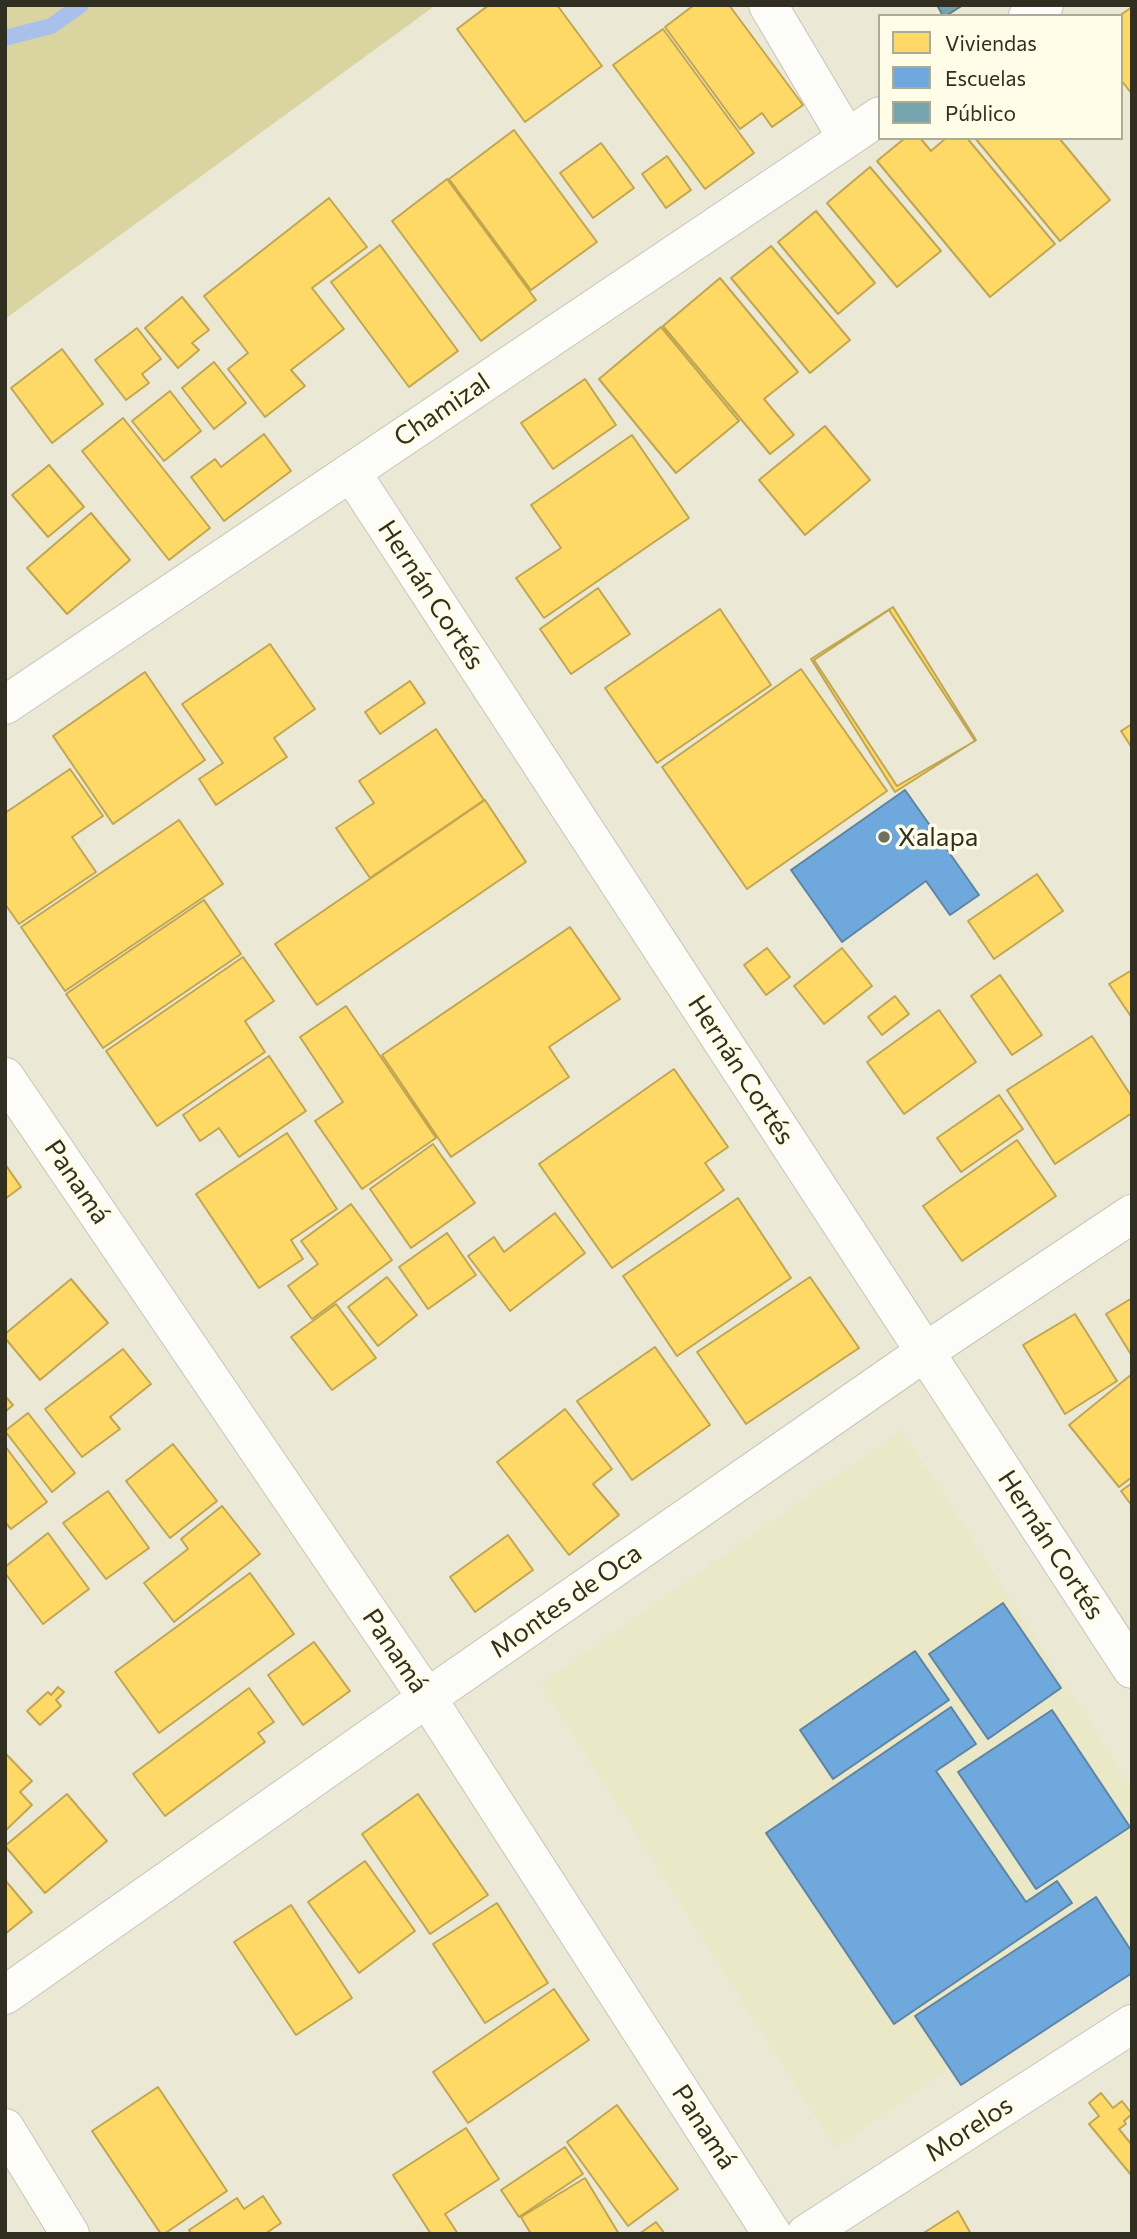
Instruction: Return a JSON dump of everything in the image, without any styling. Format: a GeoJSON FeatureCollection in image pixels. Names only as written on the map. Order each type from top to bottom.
{"type":"FeatureCollection","features":[{"type":"Feature","properties":{"kind":"street"},"geometry":{"type":"LineString","coordinates":[[768,5],[847,138]]}},
{"type":"Feature","properties":{"kind":"street","name":"Chamizal"},"geometry":{"type":"LineString","coordinates":[[5,705],[878,117]]}},
{"type":"Feature","properties":{"kind":"street","name":"Hernán Cortés"},"geometry":{"type":"LineString","coordinates":[[351,472],[1132,1669]]}},
{"type":"Feature","properties":{"kind":"street","name":"Panamá"},"geometry":{"type":"LineString","coordinates":[[5,1077],[427,1698],[772,2234]]}},
{"type":"Feature","properties":{"kind":"street","name":"Montes de Oca"},"geometry":{"type":"LineString","coordinates":[[5,1995],[925,1352],[1132,1214]]}},
{"type":"Feature","properties":{"kind":"street","name":"Morelos"},"geometry":{"type":"LineString","coordinates":[[806,2234],[1132,2024]]}},
{"type":"Feature","properties":{"kind":"street"},"geometry":{"type":"LineString","coordinates":[[5,2128],[70,2234]]}},
{"type":"Feature","properties":{"kind":"shaded area"},"geometry":{"type":"Polygon","coordinates":[[[5,5],[436,5],[5,319],[5,5]]]}},
{"type":"Feature","properties":{"kind":"shaded area"},"geometry":{"type":"Polygon","coordinates":[[[902,1430],[1132,1788],[1132,1942],[835,2148],[541,1684],[902,1430]]]}},
{"type":"Feature","properties":{"kind":"building: Viviendas"},"geometry":{"type":"Polygon","coordinates":[[[489,5],[557,5],[602,66],[525,122],[457,29],[489,5]]]}},
{"type":"Feature","properties":{"kind":"building: Viviendas"},"geometry":{"type":"Polygon","coordinates":[[[694,5],[729,5],[803,105],[772,127],[762,113],[740,129],[665,27],[694,5]]]}},
{"type":"Feature","properties":{"kind":"building: Viviendas"},"geometry":{"type":"Polygon","coordinates":[[[1132,7],[1132,94],[1123,83],[1122,14],[1132,7]]]}},
{"type":"Feature","properties":{"kind":"building: Viviendas"},"geometry":{"type":"Polygon","coordinates":[[[663,29],[754,153],[705,189],[613,65],[663,29]]]}},
{"type":"Feature","properties":{"kind":"building: Viviendas"},"geometry":{"type":"Polygon","coordinates":[[[514,130],[597,242],[531,290],[449,179],[514,130]]]}},
{"type":"Feature","properties":{"kind":"building: Viviendas"},"geometry":{"type":"Polygon","coordinates":[[[903,140],[922,140],[931,151],[944,140],[969,140],[1055,244],[990,297],[877,161],[903,140]]]}},
{"type":"Feature","properties":{"kind":"building: Viviendas"},"geometry":{"type":"Polygon","coordinates":[[[977,140],[1061,140],[1110,200],[1060,241],[977,140]]]}},
{"type":"Feature","properties":{"kind":"building: Viviendas"},"geometry":{"type":"Polygon","coordinates":[[[601,143],[634,188],[593,218],[560,173],[601,143]]]}},
{"type":"Feature","properties":{"kind":"building: Viviendas"},"geometry":{"type":"Polygon","coordinates":[[[667,156],[691,190],[666,208],[642,174],[667,156]]]}},
{"type":"Feature","properties":{"kind":"building: Viviendas"},"geometry":{"type":"Polygon","coordinates":[[[870,167],[941,251],[897,287],[827,203],[870,167]]]}},
{"type":"Feature","properties":{"kind":"building: Viviendas"},"geometry":{"type":"Polygon","coordinates":[[[447,179],[536,300],[481,341],[392,221],[447,179]]]}},
{"type":"Feature","properties":{"kind":"building: Viviendas"},"geometry":{"type":"Polygon","coordinates":[[[329,198],[367,247],[312,288],[344,329],[291,370],[305,386],[265,417],[228,369],[248,353],[204,296],[329,198]]]}},
{"type":"Feature","properties":{"kind":"building: Viviendas"},"geometry":{"type":"Polygon","coordinates":[[[816,211],[875,283],[838,314],[778,242],[816,211]]]}},
{"type":"Feature","properties":{"kind":"building: Viviendas"},"geometry":{"type":"Polygon","coordinates":[[[380,245],[458,351],[409,387],[331,282],[380,245]]]}},
{"type":"Feature","properties":{"kind":"building: Viviendas"},"geometry":{"type":"Polygon","coordinates":[[[771,246],[850,340],[810,373],[731,278],[771,246]]]}},
{"type":"Feature","properties":{"kind":"building: Viviendas"},"geometry":{"type":"Polygon","coordinates":[[[720,278],[798,372],[764,399],[794,435],[770,454],[663,326],[720,278]]]}},
{"type":"Feature","properties":{"kind":"building: Viviendas"},"geometry":{"type":"Polygon","coordinates":[[[182,297],[209,330],[192,343],[199,350],[178,368],[145,328],[182,297]]]}},
{"type":"Feature","properties":{"kind":"building: Viviendas"},"geometry":{"type":"Polygon","coordinates":[[[661,327],[739,421],[676,473],[599,379],[661,327]]]}},
{"type":"Feature","properties":{"kind":"building: Viviendas"},"geometry":{"type":"Polygon","coordinates":[[[137,328],[161,359],[142,374],[149,383],[126,400],[95,360],[137,328]]]}},
{"type":"Feature","properties":{"kind":"building: Viviendas"},"geometry":{"type":"Polygon","coordinates":[[[62,349],[103,404],[52,443],[11,388],[62,349]]]}},
{"type":"Feature","properties":{"kind":"building: Viviendas"},"geometry":{"type":"Polygon","coordinates":[[[214,362],[246,403],[214,429],[182,388],[214,362]]]}},
{"type":"Feature","properties":{"kind":"building: Viviendas"},"geometry":{"type":"Polygon","coordinates":[[[585,379],[616,425],[553,469],[521,423],[585,379]]]}},
{"type":"Feature","properties":{"kind":"building: Viviendas"},"geometry":{"type":"Polygon","coordinates":[[[170,391],[201,431],[164,461],[132,421],[170,391]]]}},
{"type":"Feature","properties":{"kind":"building: Viviendas"},"geometry":{"type":"Polygon","coordinates":[[[123,418],[210,528],[169,560],[82,451],[123,418]]]}},
{"type":"Feature","properties":{"kind":"building: Viviendas"},"geometry":{"type":"Polygon","coordinates":[[[825,426],[870,480],[805,535],[759,480],[825,426]]]}},
{"type":"Feature","properties":{"kind":"building: Viviendas"},"geometry":{"type":"Polygon","coordinates":[[[264,434],[291,471],[224,521],[191,477],[215,459],[221,467],[264,434]]]}},
{"type":"Feature","properties":{"kind":"building: Viviendas"},"geometry":{"type":"Polygon","coordinates":[[[632,435],[689,518],[544,618],[516,578],[561,548],[531,505],[632,435]]]}},
{"type":"Feature","properties":{"kind":"building: Viviendas"},"geometry":{"type":"Polygon","coordinates":[[[49,465],[84,507],[48,537],[12,495],[49,465]]]}},
{"type":"Feature","properties":{"kind":"building: Viviendas"},"geometry":{"type":"Polygon","coordinates":[[[91,513],[130,560],[67,614],[27,568],[91,513]]]}},
{"type":"Feature","properties":{"kind":"building: Viviendas"},"geometry":{"type":"Polygon","coordinates":[[[598,588],[630,634],[571,674],[540,629],[598,588]]]}},
{"type":"Feature","properties":{"kind":"building: Viviendas"},"geometry":{"type":"Polygon","coordinates":[[[893,607],[976,740],[895,792],[811,659],[893,607]]]}},
{"type":"Feature","properties":{"kind":"building: Viviendas"},"geometry":{"type":"Polygon","coordinates":[[[720,609],[771,685],[657,763],[605,688],[720,609]]]}},
{"type":"Feature","properties":{"kind":"building: Viviendas"},"geometry":{"type":"Polygon","coordinates":[[[889,610],[975,741],[897,786],[814,660],[889,610]]]}},
{"type":"Feature","properties":{"kind":"building: Viviendas"},"geometry":{"type":"Polygon","coordinates":[[[270,644],[315,709],[274,738],[287,757],[216,805],[199,779],[223,763],[182,704],[270,644]]]}},
{"type":"Feature","properties":{"kind":"building: Viviendas"},"geometry":{"type":"Polygon","coordinates":[[[801,669],[887,791],[747,889],[662,767],[801,669]]]}},
{"type":"Feature","properties":{"kind":"building: Viviendas"},"geometry":{"type":"Polygon","coordinates":[[[145,672],[205,760],[113,824],[53,736],[145,672]]]}},
{"type":"Feature","properties":{"kind":"building: Viviendas"},"geometry":{"type":"Polygon","coordinates":[[[410,681],[425,703],[380,734],[365,712],[410,681]]]}},
{"type":"Feature","properties":{"kind":"building: Viviendas"},"geometry":{"type":"Polygon","coordinates":[[[1132,724],[1132,748],[1121,731],[1132,724]]]}},
{"type":"Feature","properties":{"kind":"building: Viviendas"},"geometry":{"type":"Polygon","coordinates":[[[436,729],[484,800],[370,878],[336,828],[374,803],[359,781],[436,729]]]}},
{"type":"Feature","properties":{"kind":"building: Viviendas"},"geometry":{"type":"Polygon","coordinates":[[[70,769],[103,816],[72,837],[96,872],[19,924],[5,904],[5,813],[70,769]]]}},
{"type":"Feature","properties":{"kind":"building: Viviendas"},"geometry":{"type":"Polygon","coordinates":[[[485,800],[526,862],[317,1005],[275,944],[485,800]]]}},
{"type":"Feature","properties":{"kind":"building: Viviendas"},"geometry":{"type":"Polygon","coordinates":[[[179,820],[223,884],[65,991],[21,927],[179,820]]]}},
{"type":"Feature","properties":{"kind":"building: Viviendas"},"geometry":{"type":"Polygon","coordinates":[[[1037,874],[1063,911],[994,959],[968,921],[1037,874]]]}},
{"type":"Feature","properties":{"kind":"building: Viviendas"},"geometry":{"type":"Polygon","coordinates":[[[204,900],[241,954],[103,1048],[66,994],[204,900]]]}},
{"type":"Feature","properties":{"kind":"building: Viviendas"},"geometry":{"type":"Polygon","coordinates":[[[570,927],[620,999],[549,1047],[569,1077],[451,1157],[382,1055],[570,927]]]}},
{"type":"Feature","properties":{"kind":"building: Viviendas"},"geometry":{"type":"Polygon","coordinates":[[[767,948],[790,977],[766,995],[744,965],[767,948]]]}},
{"type":"Feature","properties":{"kind":"building: Viviendas"},"geometry":{"type":"Polygon","coordinates":[[[842,948],[872,986],[824,1024],[794,986],[842,948]]]}},
{"type":"Feature","properties":{"kind":"building: Viviendas"},"geometry":{"type":"Polygon","coordinates":[[[243,957],[274,1001],[245,1021],[265,1052],[157,1126],[106,1051],[243,957]]]}},
{"type":"Feature","properties":{"kind":"building: Viviendas"},"geometry":{"type":"Polygon","coordinates":[[[1132,970],[1132,1018],[1109,984],[1132,970]]]}},
{"type":"Feature","properties":{"kind":"building: Viviendas"},"geometry":{"type":"Polygon","coordinates":[[[1000,975],[1042,1035],[1012,1055],[971,996],[1000,975]]]}},
{"type":"Feature","properties":{"kind":"building: Viviendas"},"geometry":{"type":"Polygon","coordinates":[[[895,996],[909,1014],[882,1035],[868,1017],[895,996]]]}},
{"type":"Feature","properties":{"kind":"building: Viviendas"},"geometry":{"type":"Polygon","coordinates":[[[346,1006],[436,1138],[362,1189],[315,1121],[343,1102],[300,1037],[346,1006]]]}},
{"type":"Feature","properties":{"kind":"building: Viviendas"},"geometry":{"type":"Polygon","coordinates":[[[939,1010],[976,1062],[904,1114],[867,1062],[939,1010]]]}},
{"type":"Feature","properties":{"kind":"building: Viviendas"},"geometry":{"type":"Polygon","coordinates":[[[1092,1036],[1132,1097],[1132,1113],[1055,1164],[1007,1090],[1092,1036]]]}},
{"type":"Feature","properties":{"kind":"building: Viviendas"},"geometry":{"type":"Polygon","coordinates":[[[269,1056],[306,1111],[239,1157],[219,1128],[200,1141],[183,1115],[269,1056]]]}},
{"type":"Feature","properties":{"kind":"building: Viviendas"},"geometry":{"type":"Polygon","coordinates":[[[674,1069],[728,1147],[705,1163],[724,1190],[612,1268],[539,1164],[674,1069]]]}},
{"type":"Feature","properties":{"kind":"building: Viviendas"},"geometry":{"type":"Polygon","coordinates":[[[999,1095],[1023,1129],[961,1172],[937,1138],[999,1095]]]}},
{"type":"Feature","properties":{"kind":"building: Viviendas"},"geometry":{"type":"Polygon","coordinates":[[[287,1133],[337,1209],[291,1240],[303,1259],[259,1288],[196,1194],[287,1133]]]}},
{"type":"Feature","properties":{"kind":"building: Viviendas"},"geometry":{"type":"Polygon","coordinates":[[[1017,1140],[1056,1196],[962,1261],[923,1206],[1017,1140]]]}},
{"type":"Feature","properties":{"kind":"building: Viviendas"},"geometry":{"type":"Polygon","coordinates":[[[433,1144],[475,1203],[411,1248],[370,1189],[433,1144]]]}},
{"type":"Feature","properties":{"kind":"building: Viviendas"},"geometry":{"type":"Polygon","coordinates":[[[5,1164],[21,1187],[5,1199],[5,1164]]]}},
{"type":"Feature","properties":{"kind":"building: Viviendas"},"geometry":{"type":"Polygon","coordinates":[[[738,1198],[791,1278],[677,1356],[623,1276],[738,1198]]]}},
{"type":"Feature","properties":{"kind":"building: Viviendas"},"geometry":{"type":"Polygon","coordinates":[[[351,1204],[392,1260],[312,1319],[288,1286],[318,1264],[301,1241],[351,1204]]]}},
{"type":"Feature","properties":{"kind":"building: Viviendas"},"geometry":{"type":"Polygon","coordinates":[[[555,1213],[585,1253],[510,1311],[468,1256],[494,1237],[504,1252],[555,1213]]]}},
{"type":"Feature","properties":{"kind":"building: Viviendas"},"geometry":{"type":"Polygon","coordinates":[[[447,1233],[476,1275],[428,1309],[399,1267],[447,1233]]]}},
{"type":"Feature","properties":{"kind":"building: Viviendas"},"geometry":{"type":"Polygon","coordinates":[[[387,1277],[417,1315],[378,1346],[348,1307],[387,1277]]]}},
{"type":"Feature","properties":{"kind":"building: Viviendas"},"geometry":{"type":"Polygon","coordinates":[[[810,1277],[859,1348],[746,1424],[697,1352],[810,1277]]]}},
{"type":"Feature","properties":{"kind":"building: Viviendas"},"geometry":{"type":"Polygon","coordinates":[[[71,1279],[108,1323],[40,1380],[5,1338],[5,1334],[71,1279]]]}},
{"type":"Feature","properties":{"kind":"building: Viviendas"},"geometry":{"type":"Polygon","coordinates":[[[1132,1298],[1132,1356],[1106,1314],[1132,1298]]]}},
{"type":"Feature","properties":{"kind":"building: Viviendas"},"geometry":{"type":"Polygon","coordinates":[[[336,1304],[376,1358],[332,1390],[291,1337],[336,1304]]]}},
{"type":"Feature","properties":{"kind":"building: Viviendas"},"geometry":{"type":"Polygon","coordinates":[[[1075,1314],[1117,1381],[1065,1414],[1023,1345],[1075,1314]]]}},
{"type":"Feature","properties":{"kind":"building: Viviendas"},"geometry":{"type":"Polygon","coordinates":[[[655,1347],[710,1425],[632,1480],[577,1401],[655,1347]]]}},
{"type":"Feature","properties":{"kind":"building: Viviendas"},"geometry":{"type":"Polygon","coordinates":[[[123,1349],[151,1384],[110,1417],[120,1429],[82,1457],[45,1409],[123,1349]]]}},
{"type":"Feature","properties":{"kind":"building: Viviendas"},"geometry":{"type":"Polygon","coordinates":[[[1132,1374],[1132,1477],[1119,1487],[1069,1425],[1132,1374]]]}},
{"type":"Feature","properties":{"kind":"building: Viviendas"},"geometry":{"type":"Polygon","coordinates":[[[5,1396],[13,1405],[5,1412],[5,1396]]]}},
{"type":"Feature","properties":{"kind":"building: Viviendas"},"geometry":{"type":"Polygon","coordinates":[[[565,1409],[612,1469],[593,1484],[619,1515],[569,1555],[497,1462],[565,1409]]]}},
{"type":"Feature","properties":{"kind":"building: Viviendas"},"geometry":{"type":"Polygon","coordinates":[[[28,1413],[75,1473],[52,1492],[5,1431],[28,1413]]]}},
{"type":"Feature","properties":{"kind":"building: Viviendas"},"geometry":{"type":"Polygon","coordinates":[[[173,1444],[217,1501],[170,1538],[126,1481],[173,1444]]]}},
{"type":"Feature","properties":{"kind":"building: Viviendas"},"geometry":{"type":"Polygon","coordinates":[[[5,1446],[47,1502],[11,1529],[5,1522],[5,1446]]]}},
{"type":"Feature","properties":{"kind":"building: Viviendas"},"geometry":{"type":"Polygon","coordinates":[[[1132,1483],[1132,1506],[1121,1491],[1132,1483]]]}},
{"type":"Feature","properties":{"kind":"building: Viviendas"},"geometry":{"type":"Polygon","coordinates":[[[108,1491],[149,1548],[106,1579],[63,1523],[108,1491]]]}},
{"type":"Feature","properties":{"kind":"building: Viviendas"},"geometry":{"type":"Polygon","coordinates":[[[222,1506],[260,1554],[174,1622],[144,1583],[188,1549],[181,1539],[222,1506]]]}},
{"type":"Feature","properties":{"kind":"building: Viviendas"},"geometry":{"type":"Polygon","coordinates":[[[48,1533],[89,1589],[43,1624],[5,1573],[5,1567],[48,1533]]]}},
{"type":"Feature","properties":{"kind":"building: Viviendas"},"geometry":{"type":"Polygon","coordinates":[[[508,1535],[533,1570],[475,1612],[450,1577],[508,1535]]]}},
{"type":"Feature","properties":{"kind":"building: Viviendas"},"geometry":{"type":"Polygon","coordinates":[[[250,1573],[294,1634],[159,1733],[115,1672],[250,1573]]]}},
{"type":"Feature","properties":{"kind":"building: Viviendas"},"geometry":{"type":"Polygon","coordinates":[[[314,1642],[350,1691],[303,1725],[268,1675],[314,1642]]]}},
{"type":"Feature","properties":{"kind":"building: Viviendas"},"geometry":{"type":"Polygon","coordinates":[[[58,1687],[64,1692],[56,1700],[61,1706],[40,1725],[27,1711],[48,1692],[51,1695],[58,1687]]]}},
{"type":"Feature","properties":{"kind":"building: Viviendas"},"geometry":{"type":"Polygon","coordinates":[[[249,1688],[274,1722],[258,1733],[265,1742],[165,1816],[133,1774],[249,1688]]]}},
{"type":"Feature","properties":{"kind":"building: Viviendas"},"geometry":{"type":"Polygon","coordinates":[[[5,1753],[32,1781],[20,1792],[32,1805],[5,1831],[5,1753]]]}},
{"type":"Feature","properties":{"kind":"building: Viviendas"},"geometry":{"type":"Polygon","coordinates":[[[67,1794],[107,1841],[45,1893],[5,1846],[67,1794]]]}},
{"type":"Feature","properties":{"kind":"building: Viviendas"},"geometry":{"type":"Polygon","coordinates":[[[418,1794],[488,1895],[430,1934],[362,1834],[418,1794]]]}},
{"type":"Feature","properties":{"kind":"building: Viviendas"},"geometry":{"type":"Polygon","coordinates":[[[365,1861],[415,1931],[359,1973],[308,1902],[365,1861]]]}},
{"type":"Feature","properties":{"kind":"building: Viviendas"},"geometry":{"type":"Polygon","coordinates":[[[5,1880],[32,1912],[5,1934],[5,1880]]]}},
{"type":"Feature","properties":{"kind":"building: Viviendas"},"geometry":{"type":"Polygon","coordinates":[[[497,1903],[548,1983],[485,2023],[433,1944],[497,1903]]]}},
{"type":"Feature","properties":{"kind":"building: Viviendas"},"geometry":{"type":"Polygon","coordinates":[[[291,1905],[352,1998],[296,2035],[234,1942],[291,1905]]]}},
{"type":"Feature","properties":{"kind":"building: Viviendas"},"geometry":{"type":"Polygon","coordinates":[[[554,1989],[589,2040],[468,2123],[433,2072],[554,1989]]]}},
{"type":"Feature","properties":{"kind":"building: Viviendas"},"geometry":{"type":"Polygon","coordinates":[[[158,2087],[227,2191],[164,2234],[161,2234],[92,2131],[158,2087]]]}},
{"type":"Feature","properties":{"kind":"building: Viviendas"},"geometry":{"type":"Polygon","coordinates":[[[1101,2093],[1113,2108],[1122,2101],[1132,2114],[1119,2129],[1132,2145],[1132,2176],[1089,2124],[1099,2116],[1089,2103],[1101,2093]]]}},
{"type":"Feature","properties":{"kind":"building: Viviendas"},"geometry":{"type":"Polygon","coordinates":[[[617,2105],[678,2189],[628,2226],[567,2142],[617,2105]]]}},
{"type":"Feature","properties":{"kind":"building: Viviendas"},"geometry":{"type":"Polygon","coordinates":[[[466,2128],[499,2179],[445,2214],[458,2234],[431,2234],[393,2175],[466,2128]]]}},
{"type":"Feature","properties":{"kind":"building: Viviendas"},"geometry":{"type":"Polygon","coordinates":[[[565,2147],[583,2174],[519,2217],[501,2190],[565,2147]]]}},
{"type":"Feature","properties":{"kind":"building: Viviendas"},"geometry":{"type":"Polygon","coordinates":[[[585,2178],[619,2234],[531,2234],[521,2217],[585,2178]]]}},
{"type":"Feature","properties":{"kind":"building: Viviendas"},"geometry":{"type":"Polygon","coordinates":[[[263,2196],[281,2223],[265,2234],[191,2234],[189,2230],[237,2198],[244,2209],[263,2196]]]}},
{"type":"Feature","properties":{"kind":"building: Viviendas"},"geometry":{"type":"Polygon","coordinates":[[[958,2211],[971,2234],[922,2234],[958,2211]]]}},
{"type":"Feature","properties":{"kind":"building: Viviendas"},"geometry":{"type":"Polygon","coordinates":[[[656,2222],[665,2234],[639,2234],[656,2222]]]}},
{"type":"Feature","properties":{"kind":"building: Escuelas"},"geometry":{"type":"Polygon","coordinates":[[[905,790],[979,895],[950,915],[926,881],[842,942],[791,870],[905,790]]]}},
{"type":"Feature","properties":{"kind":"building: Escuelas"},"geometry":{"type":"Polygon","coordinates":[[[1003,1603],[1061,1688],[988,1739],[929,1654],[1003,1603]]]}},
{"type":"Feature","properties":{"kind":"building: Escuelas"},"geometry":{"type":"Polygon","coordinates":[[[915,1651],[949,1700],[833,1779],[800,1730],[915,1651]]]}},
{"type":"Feature","properties":{"kind":"building: Escuelas"},"geometry":{"type":"Polygon","coordinates":[[[951,1707],[976,1744],[936,1771],[1026,1902],[1057,1881],[1072,1903],[894,2024],[766,1833],[951,1707]]]}},
{"type":"Feature","properties":{"kind":"building: Escuelas"},"geometry":{"type":"Polygon","coordinates":[[[1052,1710],[1130,1827],[1036,1889],[958,1772],[1052,1710]]]}},
{"type":"Feature","properties":{"kind":"building: Escuelas"},"geometry":{"type":"Polygon","coordinates":[[[1096,1897],[1132,1952],[1132,1973],[961,2085],[915,2016],[1096,1897]]]}},
{"type":"Feature","properties":{"kind":"building: Público"},"geometry":{"type":"Polygon","coordinates":[[[937,5],[963,5],[949,14],[942,14],[937,5]]]}},
{"type":"Feature","properties":{"kind":"waterway"},"geometry":{"type":"LineString","coordinates":[[5,38],[51,26],[81,5]]}},
{"type":"Feature","properties":{"kind":"place","name":"Xalapa"},"geometry":{"type":"Point","coordinates":[884,837]}}]}
